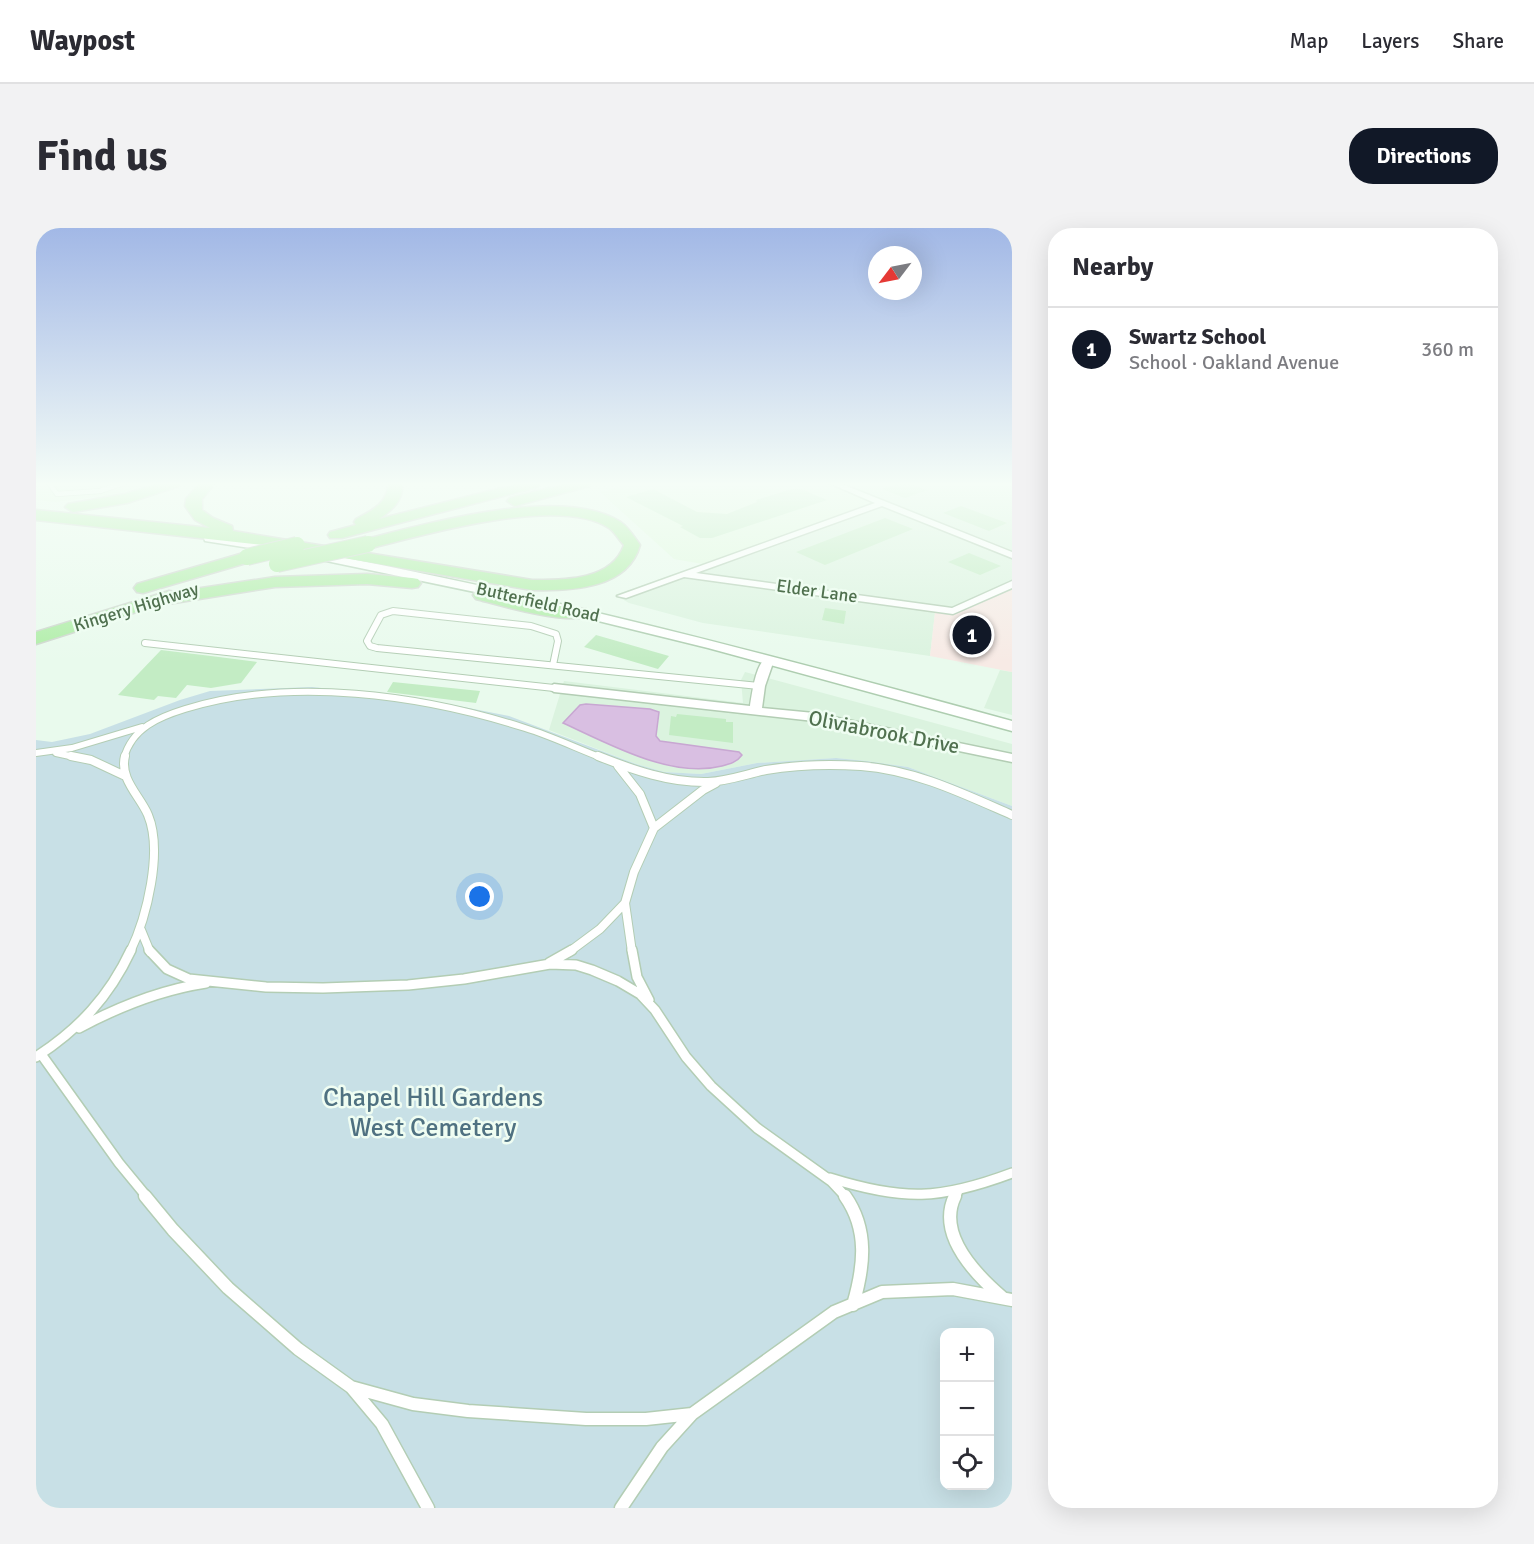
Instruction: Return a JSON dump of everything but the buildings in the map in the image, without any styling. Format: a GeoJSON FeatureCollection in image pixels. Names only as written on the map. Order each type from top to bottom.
{"type":"FeatureCollection","features":[{"type":"Feature","properties":{"kind":"highway","name":"Butterfield Road"},"geometry":{"type":"LineString","coordinates":[[277,543],[411,567]]}},
{"type":"Feature","properties":{"kind":"highway","name":"Kingery Highway"},"geometry":{"type":"LineString","coordinates":[[36,621],[247,557],[305,543]]}},
{"type":"Feature","properties":{"kind":"highway","name":"Kingery Highway"},"geometry":{"type":"LineString","coordinates":[[36,638],[277,564],[364,543]]}},
{"type":"Feature","properties":{"kind":"highway"},"geometry":{"type":"LineString","coordinates":[[411,567],[431,567],[520,584],[581,583],[612,572],[628,558],[631,543]]}},
{"type":"Feature","properties":{"kind":"highway"},"geometry":{"type":"LineString","coordinates":[[154,601],[275,582],[367,579],[428,585],[559,612],[579,613]]}},
{"type":"Feature","properties":{"kind":"main road","name":"Butterfield Road"},"geometry":{"type":"LineString","coordinates":[[238,543],[315,555],[447,581],[612,619],[1012,726]]}},
{"type":"Feature","properties":{"kind":"main road","name":"Butterfield Road"},"geometry":{"type":"LineString","coordinates":[[411,567],[592,609],[612,619]]}},
{"type":"Feature","properties":{"kind":"street"},"geometry":{"type":"LineString","coordinates":[[622,596],[771,543]]}},
{"type":"Feature","properties":{"kind":"street"},"geometry":{"type":"LineString","coordinates":[[981,543],[1012,555]]}},
{"type":"Feature","properties":{"kind":"street","name":"Elder Lane"},"geometry":{"type":"LineString","coordinates":[[684,574],[950,611],[1012,584]]}},
{"type":"Feature","properties":{"kind":"street"},"geometry":{"type":"LineString","coordinates":[[756,710],[759,686],[768,660]]}},
{"type":"Feature","properties":{"kind":"street","name":"Oliviabrook Drive"},"geometry":{"type":"LineString","coordinates":[[554,688],[814,717],[1012,758]]}},
{"type":"Feature","properties":{"kind":"lane"},"geometry":{"type":"LineString","coordinates":[[553,665],[558,641],[556,633],[531,626],[393,611],[381,615],[367,641],[370,646],[377,648],[759,686]]}},
{"type":"Feature","properties":{"kind":"lane"},"geometry":{"type":"LineString","coordinates":[[145,643],[554,688]]}},
{"type":"Feature","properties":{"kind":"lane"},"geometry":{"type":"LineString","coordinates":[[36,753],[89,743],[146,725],[182,709],[223,698],[290,693],[362,697],[464,712],[523,727],[584,749],[614,763],[669,778],[719,781],[771,770],[842,766],[871,767],[933,783],[1012,815]]}},
{"type":"Feature","properties":{"kind":"lane"},"geometry":{"type":"LineString","coordinates":[[67,1035],[90,1014],[111,988],[127,964],[140,928],[152,879],[154,849],[151,825],[142,804],[123,775],[122,763],[135,737],[146,725]]}},
{"type":"Feature","properties":{"kind":"lane"},"geometry":{"type":"LineString","coordinates":[[49,752],[90,760],[123,775]]}},
{"type":"Feature","properties":{"kind":"lane"},"geometry":{"type":"LineString","coordinates":[[614,763],[636,786],[644,799],[654,828]]}},
{"type":"Feature","properties":{"kind":"lane"},"geometry":{"type":"LineString","coordinates":[[719,781],[703,789],[654,828],[634,872],[625,903],[626,923],[637,977],[651,1004],[694,1068],[722,1098],[756,1128],[829,1177],[872,1192],[928,1197],[958,1191],[1012,1173]]}},
{"type":"Feature","properties":{"kind":"lane"},"geometry":{"type":"LineString","coordinates":[[545,964],[590,937],[616,915],[625,903]]}},
{"type":"Feature","properties":{"kind":"lane"},"geometry":{"type":"LineString","coordinates":[[140,928],[146,948],[152,957],[175,974],[210,982],[314,989],[369,988],[466,979],[545,964],[573,964],[638,992],[651,1004]]}},
{"type":"Feature","properties":{"kind":"lane"},"geometry":{"type":"LineString","coordinates":[[210,982],[180,986],[110,1011],[67,1035],[38,1055],[84,1112],[119,1163],[173,1230],[228,1288],[298,1349],[351,1387],[382,1424],[428,1508]]}},
{"type":"Feature","properties":{"kind":"lane"},"geometry":{"type":"LineString","coordinates":[[829,1177],[848,1199],[858,1220],[864,1246],[863,1274],[853,1305]]}},
{"type":"Feature","properties":{"kind":"lane"},"geometry":{"type":"LineString","coordinates":[[958,1191],[950,1215],[954,1235],[968,1264],[984,1283],[1008,1299]]}},
{"type":"Feature","properties":{"kind":"lane"},"geometry":{"type":"LineString","coordinates":[[621,1508],[662,1447],[692,1414],[834,1312],[882,1292],[953,1289],[1008,1299]]}},
{"type":"Feature","properties":{"kind":"lane"},"geometry":{"type":"LineString","coordinates":[[351,1387],[413,1404],[468,1411],[586,1419],[646,1419],[692,1414]]}},
{"type":"Feature","properties":{"kind":"shaded area"},"geometry":{"type":"Polygon","coordinates":[[[656,543],[763,543],[703,564],[674,559],[656,543]]]}},
{"type":"Feature","properties":{"kind":"shaded area"},"geometry":{"type":"Polygon","coordinates":[[[763,543],[974,543],[1012,558],[1012,587],[958,612],[935,613],[930,656],[703,623],[629,603],[615,595],[763,543]]]}},
{"type":"Feature","properties":{"kind":"shaded area"},"geometry":{"type":"Polygon","coordinates":[[[984,543],[1012,543],[1012,554],[984,543]]]}},
{"type":"Feature","properties":{"kind":"shaded area"},"geometry":{"type":"Polygon","coordinates":[[[1012,587],[1012,672],[930,656],[935,612],[958,612],[1012,587]]]}},
{"type":"Feature","properties":{"kind":"shaded area"},"geometry":{"type":"Polygon","coordinates":[[[1000,670],[1012,672],[1012,715],[984,708],[1000,670]]]}},
{"type":"Feature","properties":{"kind":"shaded area"},"geometry":{"type":"Polygon","coordinates":[[[745,672],[1012,744],[1012,806],[908,767],[836,758],[757,763],[701,774],[664,772],[636,764],[549,730],[564,681],[743,703],[741,680],[745,672]]]}},
{"type":"Feature","properties":{"kind":"shaded area"},"geometry":{"type":"Polygon","coordinates":[[[580,705],[650,709],[659,712],[656,736],[660,741],[739,752],[742,755],[731,763],[702,769],[661,764],[620,749],[563,723],[580,705]]]}},
{"type":"Feature","properties":{"kind":"green space","name":"Chapel Hill Gardens West Cemetery"},"geometry":{"type":"Polygon","coordinates":[[[312,687],[418,698],[509,716],[636,764],[664,772],[701,774],[757,763],[836,758],[908,767],[1012,806],[1012,1508],[36,1508],[36,740],[52,742],[90,734],[210,691],[312,687]]]}},
{"type":"Feature","properties":{"kind":"place","name":"Swartz School"},"geometry":{"type":"Point","coordinates":[972,635]}}]}
